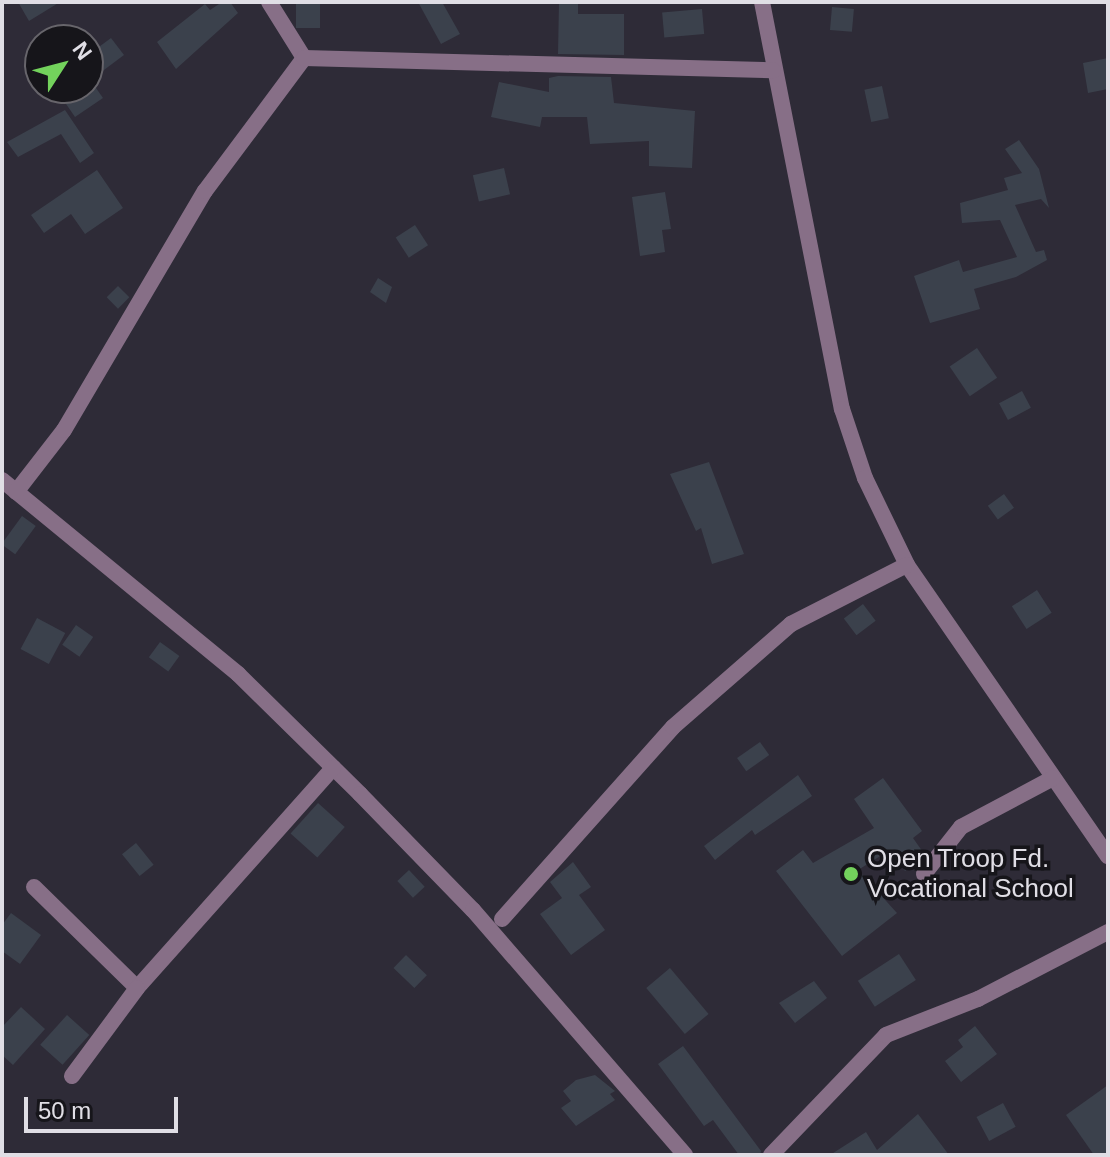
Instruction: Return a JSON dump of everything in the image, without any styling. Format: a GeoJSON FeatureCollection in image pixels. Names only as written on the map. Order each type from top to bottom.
{"type":"FeatureCollection","features":[{"type":"Feature","properties":{"kind":"street"},"geometry":{"type":"LineString","coordinates":[[269,2],[304,58]]}},
{"type":"Feature","properties":{"kind":"street"},"geometry":{"type":"LineString","coordinates":[[762,2],[842,409],[865,478],[907,565],[1108,856]]}},
{"type":"Feature","properties":{"kind":"street"},"geometry":{"type":"LineString","coordinates":[[304,58],[773,70]]}},
{"type":"Feature","properties":{"kind":"street"},"geometry":{"type":"LineString","coordinates":[[16,492],[64,430],[205,191],[304,58]]}},
{"type":"Feature","properties":{"kind":"street"},"geometry":{"type":"LineString","coordinates":[[2,480],[238,674],[473,910],[685,1155]]}},
{"type":"Feature","properties":{"kind":"street"},"geometry":{"type":"LineString","coordinates":[[502,919],[673,727],[791,624],[907,565]]}},
{"type":"Feature","properties":{"kind":"street"},"geometry":{"type":"LineString","coordinates":[[72,1076],[137,988],[333,768]]}},
{"type":"Feature","properties":{"kind":"street"},"geometry":{"type":"LineString","coordinates":[[924,874],[961,827],[1053,778]]}},
{"type":"Feature","properties":{"kind":"street"},"geometry":{"type":"LineString","coordinates":[[34,887],[137,988]]}},
{"type":"Feature","properties":{"kind":"street"},"geometry":{"type":"LineString","coordinates":[[771,1155],[886,1035],[978,999],[1108,932]]}},
{"type":"Feature","properties":{"kind":"building"},"geometry":{"type":"Polygon","coordinates":[[[18,2],[60,2],[29,21],[18,2]]]}},
{"type":"Feature","properties":{"kind":"building"},"geometry":{"type":"Polygon","coordinates":[[[222,2],[230,2],[238,13],[176,69],[157,42],[205,4],[210,10],[222,2]]]}},
{"type":"Feature","properties":{"kind":"building"},"geometry":{"type":"Polygon","coordinates":[[[296,2],[320,2],[320,28],[296,28],[296,2]]]}},
{"type":"Feature","properties":{"kind":"building"},"geometry":{"type":"Polygon","coordinates":[[[418,2],[442,2],[460,34],[441,44],[418,2]]]}},
{"type":"Feature","properties":{"kind":"building"},"geometry":{"type":"Polygon","coordinates":[[[559,2],[578,2],[578,14],[624,14],[624,55],[558,54],[559,2]]]}},
{"type":"Feature","properties":{"kind":"building"},"geometry":{"type":"Polygon","coordinates":[[[832,7],[854,9],[852,32],[830,30],[832,7]]]}},
{"type":"Feature","properties":{"kind":"building"},"geometry":{"type":"Polygon","coordinates":[[[702,9],[704,34],[664,37],[662,12],[702,9]]]}},
{"type":"Feature","properties":{"kind":"building"},"geometry":{"type":"Polygon","coordinates":[[[111,38],[124,55],[104,70],[104,43],[111,38]]]}},
{"type":"Feature","properties":{"kind":"building"},"geometry":{"type":"Polygon","coordinates":[[[1108,58],[1108,89],[1088,93],[1083,63],[1108,58]]]}},
{"type":"Feature","properties":{"kind":"building"},"geometry":{"type":"Polygon","coordinates":[[[611,77],[614,103],[695,111],[692,168],[649,166],[649,141],[590,144],[587,117],[542,117],[540,127],[491,117],[499,82],[549,92],[549,78],[611,77]]]}},
{"type":"Feature","properties":{"kind":"building"},"geometry":{"type":"Polygon","coordinates":[[[882,86],[889,118],[871,122],[864,90],[882,86]]]}},
{"type":"Feature","properties":{"kind":"building"},"geometry":{"type":"Polygon","coordinates":[[[66,104],[94,104],[75,117],[66,104]]]}},
{"type":"Feature","properties":{"kind":"building"},"geometry":{"type":"Polygon","coordinates":[[[65,110],[94,153],[80,163],[61,134],[18,157],[7,142],[65,110]]]}},
{"type":"Feature","properties":{"kind":"building"},"geometry":{"type":"Polygon","coordinates":[[[1019,140],[1039,169],[1049,208],[1041,199],[1015,205],[1036,252],[1044,250],[1047,260],[1016,277],[974,289],[980,309],[930,323],[914,276],[959,260],[963,272],[1017,257],[1000,220],[962,223],[960,203],[1008,190],[1004,178],[1022,173],[1005,149],[1019,140]]]}},
{"type":"Feature","properties":{"kind":"building"},"geometry":{"type":"Polygon","coordinates":[[[504,168],[510,194],[479,202],[473,175],[504,168]]]}},
{"type":"Feature","properties":{"kind":"building"},"geometry":{"type":"Polygon","coordinates":[[[97,170],[123,208],[85,234],[71,214],[44,233],[31,215],[97,170]]]}},
{"type":"Feature","properties":{"kind":"building"},"geometry":{"type":"Polygon","coordinates":[[[665,192],[671,229],[662,230],[665,252],[640,256],[632,197],[665,192]]]}},
{"type":"Feature","properties":{"kind":"building"},"geometry":{"type":"Polygon","coordinates":[[[415,225],[428,245],[409,258],[396,238],[415,225]]]}},
{"type":"Feature","properties":{"kind":"building"},"geometry":{"type":"Polygon","coordinates":[[[378,278],[392,287],[386,303],[370,292],[378,278]]]}},
{"type":"Feature","properties":{"kind":"building"},"geometry":{"type":"Polygon","coordinates":[[[118,286],[129,297],[118,309],[107,297],[118,286]]]}},
{"type":"Feature","properties":{"kind":"building"},"geometry":{"type":"Polygon","coordinates":[[[977,348],[997,378],[970,396],[950,366],[977,348]]]}},
{"type":"Feature","properties":{"kind":"building"},"geometry":{"type":"Polygon","coordinates":[[[1022,391],[1031,408],[1008,420],[999,403],[1022,391]]]}},
{"type":"Feature","properties":{"kind":"building"},"geometry":{"type":"Polygon","coordinates":[[[709,462],[744,554],[712,564],[701,528],[696,531],[670,474],[709,462]]]}},
{"type":"Feature","properties":{"kind":"building"},"geometry":{"type":"Polygon","coordinates":[[[1004,494],[1014,508],[998,520],[988,506],[1004,494]]]}},
{"type":"Feature","properties":{"kind":"building"},"geometry":{"type":"Polygon","coordinates":[[[22,516],[36,526],[15,554],[2,544],[22,516]]]}},
{"type":"Feature","properties":{"kind":"building"},"geometry":{"type":"Polygon","coordinates":[[[1037,590],[1052,613],[1027,629],[1012,606],[1037,590]]]}},
{"type":"Feature","properties":{"kind":"building"},"geometry":{"type":"Polygon","coordinates":[[[863,604],[876,621],[856,635],[844,618],[863,604]]]}},
{"type":"Feature","properties":{"kind":"building"},"geometry":{"type":"Polygon","coordinates":[[[37,618],[65,633],[49,664],[21,649],[37,618]]]}},
{"type":"Feature","properties":{"kind":"building"},"geometry":{"type":"Polygon","coordinates":[[[76,625],[93,637],[79,657],[62,645],[76,625]]]}},
{"type":"Feature","properties":{"kind":"building"},"geometry":{"type":"Polygon","coordinates":[[[160,642],[179,656],[168,671],[149,657],[160,642]]]}},
{"type":"Feature","properties":{"kind":"building"},"geometry":{"type":"Polygon","coordinates":[[[760,742],[769,755],[746,771],[737,758],[760,742]]]}},
{"type":"Feature","properties":{"kind":"building"},"geometry":{"type":"Polygon","coordinates":[[[798,775],[812,796],[755,835],[752,830],[715,860],[704,846],[798,775]]]}},
{"type":"Feature","properties":{"kind":"building"},"geometry":{"type":"Polygon","coordinates":[[[883,778],[922,831],[913,838],[925,855],[905,871],[890,850],[858,870],[897,913],[842,956],[776,871],[803,850],[813,863],[874,828],[854,799],[883,778]]]}},
{"type":"Feature","properties":{"kind":"building"},"geometry":{"type":"Polygon","coordinates":[[[318,803],[345,827],[317,858],[291,833],[318,803]]]}},
{"type":"Feature","properties":{"kind":"building"},"geometry":{"type":"Polygon","coordinates":[[[136,843],[154,865],[140,876],[122,854],[136,843]]]}},
{"type":"Feature","properties":{"kind":"building"},"geometry":{"type":"Polygon","coordinates":[[[573,862],[591,887],[579,895],[605,930],[571,955],[540,914],[562,898],[550,882],[573,862]]]}},
{"type":"Feature","properties":{"kind":"building"},"geometry":{"type":"Polygon","coordinates":[[[409,870],[425,887],[413,898],[397,881],[409,870]]]}},
{"type":"Feature","properties":{"kind":"building"},"geometry":{"type":"Polygon","coordinates":[[[11,913],[41,935],[20,964],[2,951],[2,925],[11,913]]]}},
{"type":"Feature","properties":{"kind":"building"},"geometry":{"type":"Polygon","coordinates":[[[899,954],[916,980],[875,1007],[858,981],[899,954]]]}},
{"type":"Feature","properties":{"kind":"building"},"geometry":{"type":"Polygon","coordinates":[[[406,955],[427,975],[414,988],[393,968],[406,955]]]}},
{"type":"Feature","properties":{"kind":"building"},"geometry":{"type":"Polygon","coordinates":[[[670,968],[709,1014],[685,1034],[646,988],[670,968]]]}},
{"type":"Feature","properties":{"kind":"building"},"geometry":{"type":"Polygon","coordinates":[[[814,981],[827,998],[795,1023],[779,1003],[814,981]]]}},
{"type":"Feature","properties":{"kind":"building"},"geometry":{"type":"Polygon","coordinates":[[[21,1007],[45,1029],[13,1065],[2,1055],[2,1027],[21,1007]]]}},
{"type":"Feature","properties":{"kind":"building"},"geometry":{"type":"Polygon","coordinates":[[[67,1015],[89,1035],[63,1065],[40,1045],[67,1015]]]}},
{"type":"Feature","properties":{"kind":"building"},"geometry":{"type":"Polygon","coordinates":[[[975,1026],[997,1054],[961,1082],[945,1061],[963,1047],[958,1040],[975,1026]]]}},
{"type":"Feature","properties":{"kind":"building"},"geometry":{"type":"Polygon","coordinates":[[[683,1046],[761,1151],[760,1155],[739,1155],[713,1120],[704,1126],[658,1064],[683,1046]]]}},
{"type":"Feature","properties":{"kind":"building"},"geometry":{"type":"Polygon","coordinates":[[[595,1075],[615,1091],[610,1094],[615,1100],[576,1126],[561,1108],[571,1101],[563,1091],[576,1080],[595,1075]]]}},
{"type":"Feature","properties":{"kind":"building"},"geometry":{"type":"Polygon","coordinates":[[[1108,1085],[1108,1155],[1094,1155],[1066,1115],[1108,1085]]]}},
{"type":"Feature","properties":{"kind":"building"},"geometry":{"type":"Polygon","coordinates":[[[1003,1103],[1016,1127],[989,1141],[977,1117],[1003,1103]]]}},
{"type":"Feature","properties":{"kind":"building"},"geometry":{"type":"Polygon","coordinates":[[[918,1114],[949,1155],[830,1155],[866,1132],[877,1150],[918,1114]]]}},
{"type":"Feature","properties":{"kind":"place","name":"Open Troop Fd. Vocational School"},"geometry":{"type":"Point","coordinates":[851,874]}}]}
